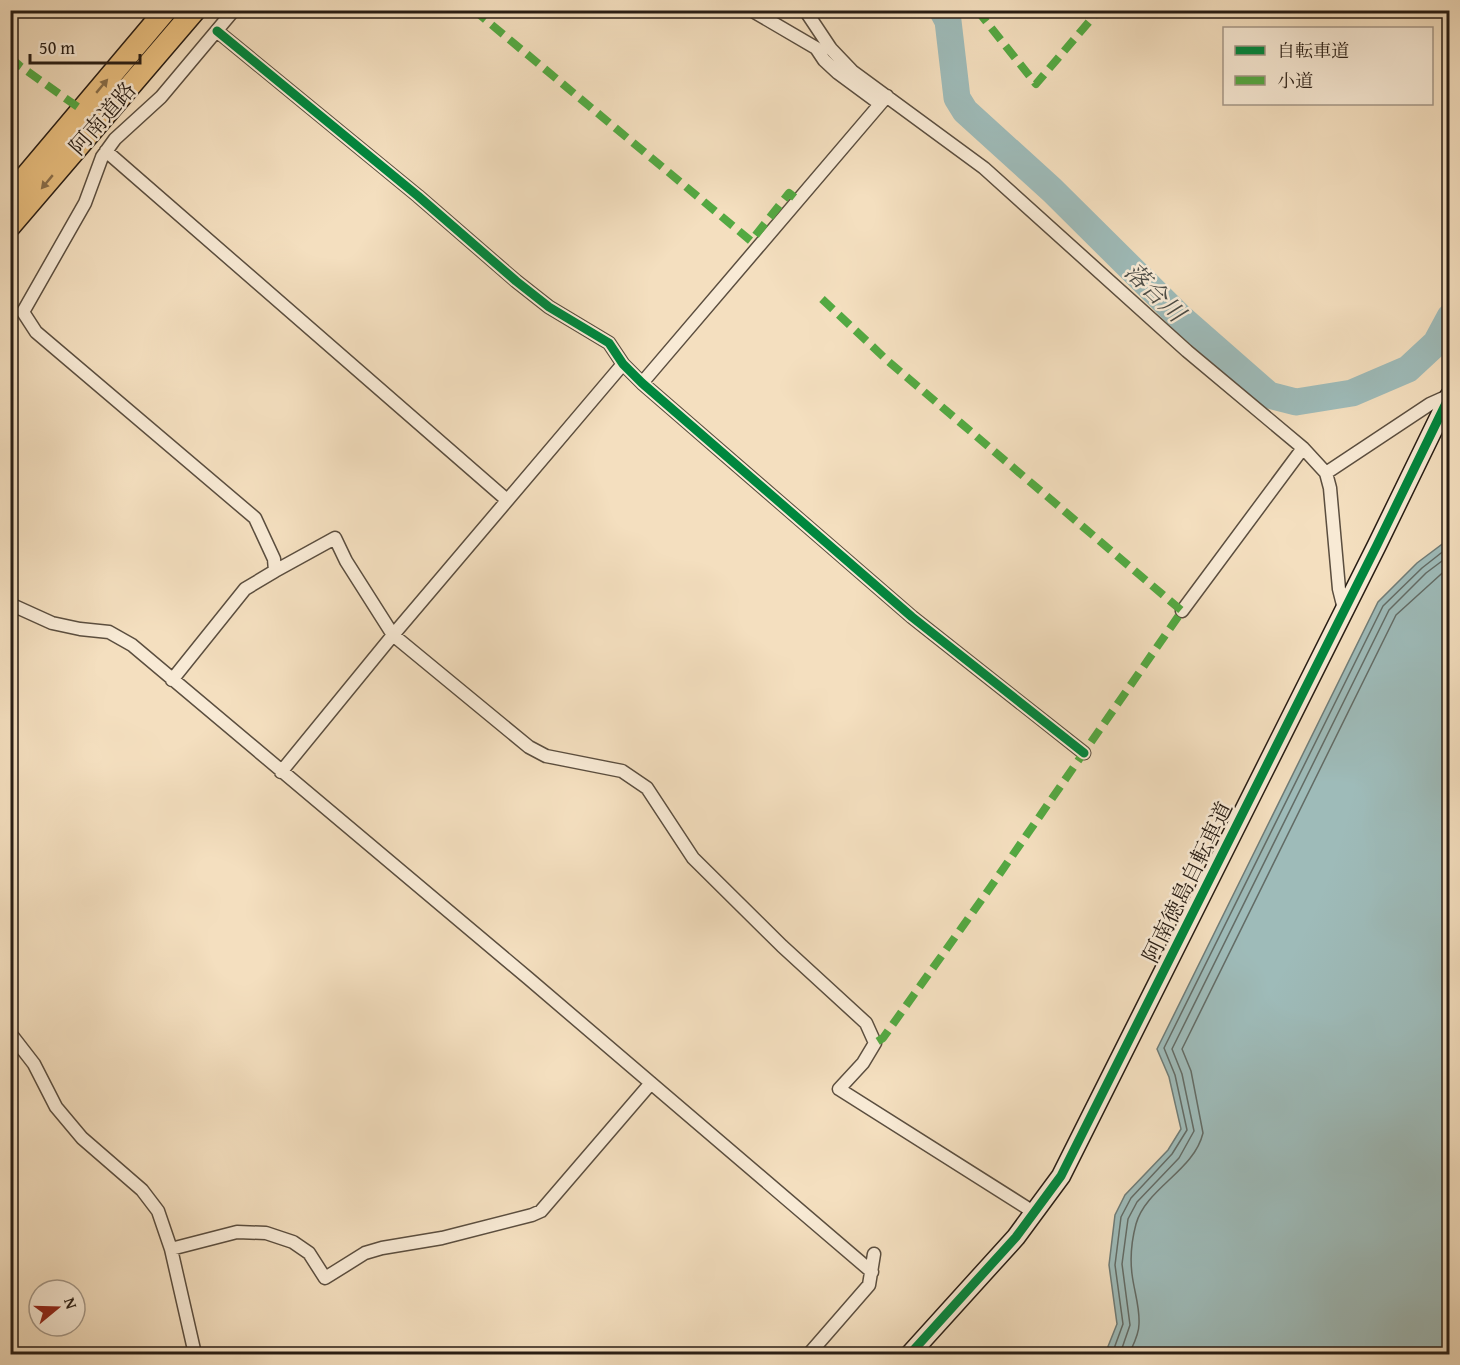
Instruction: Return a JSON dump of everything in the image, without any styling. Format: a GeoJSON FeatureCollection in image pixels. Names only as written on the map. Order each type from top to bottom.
{"type":"FeatureCollection","features":[{"type":"Feature","properties":{"kind":"highway","name":"阿南道路"},"geometry":{"type":"LineString","coordinates":[[10,226],[166,10]]}},
{"type":"Feature","properties":{"kind":"highway","name":"阿南道路"},"geometry":{"type":"LineString","coordinates":[[10,195],[195,10]]}},
{"type":"Feature","properties":{"kind":"main road","name":"阿南徳島自転車道"},"geometry":{"type":"LineString","coordinates":[[910,1354],[984,1275],[1035,1213],[1061,1176],[1377,545],[1449,395]]}},
{"type":"Feature","properties":{"kind":"street"},"geometry":{"type":"LineString","coordinates":[[234,10],[161,98],[106,151],[86,203],[23,312],[36,332],[255,518],[274,559],[275,571]]}},
{"type":"Feature","properties":{"kind":"street"},"geometry":{"type":"LineString","coordinates":[[752,10],[816,48],[824,60],[838,73],[884,100],[984,168],[1187,351],[1303,448],[1326,472],[1330,488],[1339,589],[1344,609]]}},
{"type":"Feature","properties":{"kind":"street"},"geometry":{"type":"LineString","coordinates":[[805,10],[831,49],[884,100]]}},
{"type":"Feature","properties":{"kind":"street"},"geometry":{"type":"LineString","coordinates":[[217,31],[418,196],[532,294],[609,344],[623,364],[642,383],[912,617],[1084,753]]}},
{"type":"Feature","properties":{"kind":"street"},"geometry":{"type":"LineString","coordinates":[[642,383],[884,100]]}},
{"type":"Feature","properties":{"kind":"street"},"geometry":{"type":"LineString","coordinates":[[89,116],[116,139]]}},
{"type":"Feature","properties":{"kind":"street"},"geometry":{"type":"LineString","coordinates":[[106,151],[507,500]]}},
{"type":"Feature","properties":{"kind":"street"},"geometry":{"type":"LineString","coordinates":[[281,772],[393,635],[623,364]]}},
{"type":"Feature","properties":{"kind":"street"},"geometry":{"type":"LineString","coordinates":[[1326,472],[1430,404],[1449,395]]}},
{"type":"Feature","properties":{"kind":"street"},"geometry":{"type":"LineString","coordinates":[[1182,611],[1303,448]]}},
{"type":"Feature","properties":{"kind":"street"},"geometry":{"type":"LineString","coordinates":[[172,680],[245,589],[335,538],[346,561],[393,635],[529,747],[546,756],[622,771],[647,788],[693,858],[782,946],[866,1023],[874,1043],[863,1063],[839,1089],[1035,1213]]}},
{"type":"Feature","properties":{"kind":"street"},"geometry":{"type":"LineString","coordinates":[[10,604],[52,623],[109,632],[132,645],[872,1272]]}},
{"type":"Feature","properties":{"kind":"street"},"geometry":{"type":"LineString","coordinates":[[10,1033],[34,1065],[56,1107],[82,1138],[142,1190],[159,1211],[171,1249],[195,1354]]}},
{"type":"Feature","properties":{"kind":"street"},"geometry":{"type":"LineString","coordinates":[[171,1249],[237,1232],[266,1233],[293,1242],[309,1253],[325,1278],[365,1253],[442,1238],[532,1215],[541,1211],[651,1083]]}},
{"type":"Feature","properties":{"kind":"street"},"geometry":{"type":"LineString","coordinates":[[809,1354],[869,1285],[874,1254]]}},
{"type":"Feature","properties":{"kind":"water"},"geometry":{"type":"Polygon","coordinates":[[[1449,539],[1449,1354],[1105,1354],[1117,1324],[1109,1265],[1115,1215],[1125,1195],[1168,1150],[1181,1129],[1169,1077],[1157,1049],[1378,602],[1417,563],[1449,539]]]}},
{"type":"Feature","properties":{"kind":"waterway","name":"落合川"},"geometry":{"type":"LineString","coordinates":[[942,10],[948,21],[957,98],[965,111],[1052,190],[1181,318],[1269,395],[1296,402],[1352,393],[1408,369],[1436,343],[1450,317]]}},
{"type":"Feature","properties":{"kind":"marked path"},"geometry":{"type":"LineString","coordinates":[[474,10],[751,241],[789,193],[798,200]]}},
{"type":"Feature","properties":{"kind":"marked path"},"geometry":{"type":"LineString","coordinates":[[977,10],[1036,84],[1099,10]]}},
{"type":"Feature","properties":{"kind":"marked path"},"geometry":{"type":"LineString","coordinates":[[10,57],[82,110]]}},
{"type":"Feature","properties":{"kind":"marked path"},"geometry":{"type":"LineString","coordinates":[[822,299],[889,362],[1182,611],[985,895],[883,1038],[875,1043]]}},
{"type":"Feature","properties":{"kind":"cycle path"},"geometry":{"type":"LineString","coordinates":[[217,31],[418,196],[516,281],[549,307],[609,343],[623,364],[642,383],[912,617],[1084,753]]}},
{"type":"Feature","properties":{"kind":"cycle path"},"geometry":{"type":"LineString","coordinates":[[910,1354],[1016,1237],[1061,1176],[1450,395]]}}]}
